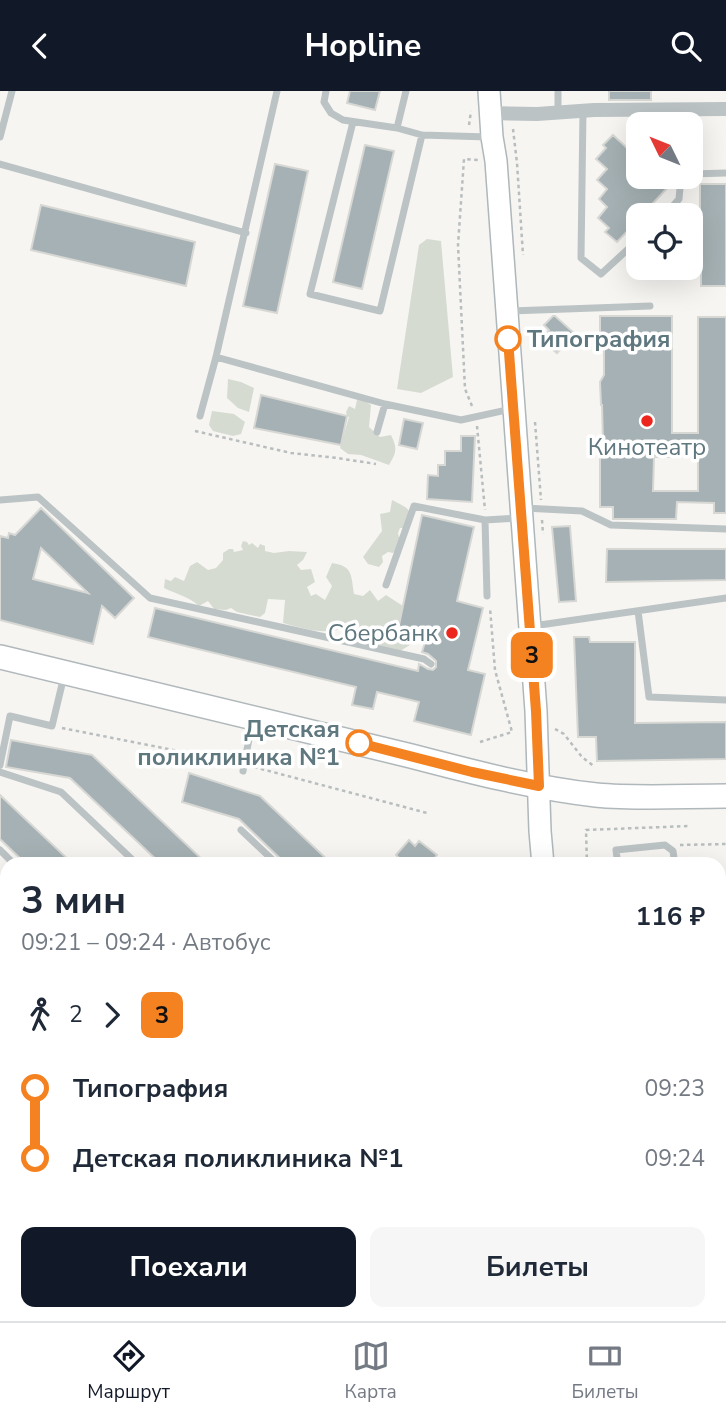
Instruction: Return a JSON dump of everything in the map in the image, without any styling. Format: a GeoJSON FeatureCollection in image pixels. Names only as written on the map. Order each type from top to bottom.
{"type":"FeatureCollection","features":[{"type":"Feature","properties":{"kind":"main road"},"geometry":{"type":"LineString","coordinates":[[489,91],[514,408],[528,511],[529,626],[538,730],[542,857]]}},
{"type":"Feature","properties":{"kind":"main road"},"geometry":{"type":"LineString","coordinates":[[0,657],[539,786],[611,796],[726,796]]}},
{"type":"Feature","properties":{"kind":"street"},"geometry":{"type":"LineString","coordinates":[[491,113],[726,109]]}},
{"type":"Feature","properties":{"kind":"lane"},"geometry":{"type":"LineString","coordinates":[[0,137],[12,91]]}},
{"type":"Feature","properties":{"kind":"lane"},"geometry":{"type":"LineString","coordinates":[[200,416],[246,233],[277,91]]}},
{"type":"Feature","properties":{"kind":"lane"},"geometry":{"type":"LineString","coordinates":[[326,91],[324,101],[331,113],[343,120],[397,128],[422,135],[492,137]]}},
{"type":"Feature","properties":{"kind":"lane"},"geometry":{"type":"LineString","coordinates":[[397,128],[406,91]]}},
{"type":"Feature","properties":{"kind":"lane"},"geometry":{"type":"LineString","coordinates":[[558,91],[558,112]]}},
{"type":"Feature","properties":{"kind":"lane"},"geometry":{"type":"LineString","coordinates":[[583,111],[580,258],[601,274],[626,251]]}},
{"type":"Feature","properties":{"kind":"lane"},"geometry":{"type":"LineString","coordinates":[[353,122],[310,294],[380,311],[422,135]]}},
{"type":"Feature","properties":{"kind":"lane"},"geometry":{"type":"LineString","coordinates":[[0,164],[246,233]]}},
{"type":"Feature","properties":{"kind":"lane"},"geometry":{"type":"LineString","coordinates":[[704,174],[726,173]]}},
{"type":"Feature","properties":{"kind":"lane"},"geometry":{"type":"LineString","coordinates":[[506,311],[650,306]]}},
{"type":"Feature","properties":{"kind":"lane"},"geometry":{"type":"LineString","coordinates":[[216,357],[385,404],[461,420],[514,408]]}},
{"type":"Feature","properties":{"kind":"lane"},"geometry":{"type":"LineString","coordinates":[[377,432],[385,404]]}},
{"type":"Feature","properties":{"kind":"lane"},"geometry":{"type":"LineString","coordinates":[[0,499],[38,497],[150,598],[424,659],[431,664]]}},
{"type":"Feature","properties":{"kind":"lane"},"geometry":{"type":"LineString","coordinates":[[386,585],[414,506],[485,520],[528,511],[582,511],[611,526],[726,529]]}},
{"type":"Feature","properties":{"kind":"lane"},"geometry":{"type":"LineString","coordinates":[[485,520],[487,596]]}},
{"type":"Feature","properties":{"kind":"lane"},"geometry":{"type":"LineString","coordinates":[[529,626],[726,598]]}},
{"type":"Feature","properties":{"kind":"lane"},"geometry":{"type":"LineString","coordinates":[[638,611],[649,697],[726,700]]}},
{"type":"Feature","properties":{"kind":"lane"},"geometry":{"type":"LineString","coordinates":[[0,765],[10,716],[52,726],[65,672]]}},
{"type":"Feature","properties":{"kind":"lane"},"geometry":{"type":"LineString","coordinates":[[243,768],[253,718]]}},
{"type":"Feature","properties":{"kind":"lane"},"geometry":{"type":"LineString","coordinates":[[0,772],[61,792],[130,857]]}},
{"type":"Feature","properties":{"kind":"lane"},"geometry":{"type":"LineString","coordinates":[[241,830],[270,857]]}},
{"type":"Feature","properties":{"kind":"lane"},"geometry":{"type":"LineString","coordinates":[[617,857],[617,850],[665,845],[673,852],[674,857]]}},
{"type":"Feature","properties":{"kind":"path"},"geometry":{"type":"LineString","coordinates":[[513,126],[523,266]]}},
{"type":"Feature","properties":{"kind":"path"},"geometry":{"type":"LineString","coordinates":[[485,520],[476,417],[465,389],[458,245],[464,159],[496,162]]}},
{"type":"Feature","properties":{"kind":"path"},"geometry":{"type":"LineString","coordinates":[[534,416],[528,511],[543,543]]}},
{"type":"Feature","properties":{"kind":"path"},"geometry":{"type":"LineString","coordinates":[[195,431],[291,453],[376,464]]}},
{"type":"Feature","properties":{"kind":"path"},"geometry":{"type":"LineString","coordinates":[[480,742],[512,732],[495,670],[490,608]]}},
{"type":"Feature","properties":{"kind":"path"},"geometry":{"type":"LineString","coordinates":[[52,726],[243,768],[427,814]]}},
{"type":"Feature","properties":{"kind":"path"},"geometry":{"type":"LineString","coordinates":[[554,729],[564,734],[582,757],[595,767]]}},
{"type":"Feature","properties":{"kind":"path"},"geometry":{"type":"LineString","coordinates":[[587,857],[586,830],[689,826]]}},
{"type":"Feature","properties":{"kind":"path"},"geometry":{"type":"LineString","coordinates":[[665,845],[726,844]]}},
{"type":"Feature","properties":{"kind":"shaded area"},"geometry":{"type":"Polygon","coordinates":[[[427,239],[441,241],[453,377],[421,393],[397,389],[419,245],[427,239]]]}},
{"type":"Feature","properties":{"kind":"shaded area"},"geometry":{"type":"Polygon","coordinates":[[[228,379],[254,388],[249,412],[238,408],[227,398],[228,379]]]}},
{"type":"Feature","properties":{"kind":"shaded area"},"geometry":{"type":"Polygon","coordinates":[[[357,400],[371,405],[369,427],[380,437],[391,435],[395,451],[389,465],[361,455],[348,454],[340,448],[349,417],[346,412],[349,406],[355,409],[357,400]]]}},
{"type":"Feature","properties":{"kind":"shaded area"},"geometry":{"type":"Polygon","coordinates":[[[212,411],[234,414],[245,422],[241,434],[233,436],[213,431],[209,425],[212,411]]]}},
{"type":"Feature","properties":{"kind":"shaded area"},"geometry":{"type":"Polygon","coordinates":[[[392,500],[410,513],[408,528],[400,528],[398,533],[399,537],[405,538],[393,553],[388,552],[382,556],[383,562],[379,567],[368,564],[363,557],[382,531],[380,514],[390,512],[392,500]]]}},
{"type":"Feature","properties":{"kind":"shaded area"},"geometry":{"type":"Polygon","coordinates":[[[243,541],[258,548],[260,544],[265,546],[265,551],[274,553],[307,552],[297,565],[301,570],[311,569],[315,582],[307,587],[311,596],[316,594],[325,600],[332,586],[326,577],[332,563],[344,566],[350,573],[354,594],[363,596],[370,590],[378,601],[386,595],[403,606],[399,625],[407,635],[410,645],[400,651],[350,640],[346,638],[348,624],[337,625],[338,630],[324,631],[283,623],[285,600],[268,599],[265,613],[260,617],[231,608],[214,609],[208,601],[199,606],[164,588],[165,579],[171,581],[175,577],[184,581],[190,566],[197,562],[208,570],[216,568],[223,560],[223,553],[229,549],[234,552],[243,550],[243,541]]]}},
{"type":"Feature","properties":{"kind":"building"},"geometry":{"type":"Polygon","coordinates":[[[350,91],[380,91],[375,110],[347,103],[350,91]]]}},
{"type":"Feature","properties":{"kind":"building"},"geometry":{"type":"Polygon","coordinates":[[[609,91],[651,91],[651,100],[609,100],[609,91]]]}},
{"type":"Feature","properties":{"kind":"building"},"geometry":{"type":"Polygon","coordinates":[[[613,135],[626,147],[626,189],[666,189],[653,203],[626,203],[626,233],[617,242],[605,232],[609,228],[598,218],[607,207],[599,199],[607,189],[597,180],[607,169],[596,159],[606,148],[603,145],[613,135]]]}},
{"type":"Feature","properties":{"kind":"building"},"geometry":{"type":"Polygon","coordinates":[[[365,145],[394,151],[362,289],[333,282],[365,145]]]}},
{"type":"Feature","properties":{"kind":"building"},"geometry":{"type":"Polygon","coordinates":[[[275,164],[308,171],[277,313],[243,306],[275,164]]]}},
{"type":"Feature","properties":{"kind":"building"},"geometry":{"type":"Polygon","coordinates":[[[704,184],[726,184],[726,286],[701,286],[703,203],[700,203],[700,189],[704,189],[704,184]]]}},
{"type":"Feature","properties":{"kind":"building"},"geometry":{"type":"Polygon","coordinates":[[[41,205],[195,242],[186,286],[31,250],[41,205]]]}},
{"type":"Feature","properties":{"kind":"building"},"geometry":{"type":"Polygon","coordinates":[[[553,316],[574,333],[557,353],[545,343],[549,339],[545,335],[549,330],[544,325],[553,316]]]}},
{"type":"Feature","properties":{"kind":"building"},"geometry":{"type":"Polygon","coordinates":[[[600,316],[672,316],[672,433],[698,433],[698,317],[726,317],[726,513],[714,513],[714,503],[677,502],[676,519],[613,519],[613,507],[600,507],[600,448],[603,443],[600,382],[604,375],[604,347],[600,347],[600,316]],[[654,457],[653,491],[698,491],[698,457],[654,457]]]}},
{"type":"Feature","properties":{"kind":"building"},"geometry":{"type":"Polygon","coordinates":[[[261,395],[347,416],[341,445],[254,428],[261,395]]]}},
{"type":"Feature","properties":{"kind":"building"},"geometry":{"type":"Polygon","coordinates":[[[404,419],[423,423],[417,449],[399,445],[404,419]]]}},
{"type":"Feature","properties":{"kind":"building"},"geometry":{"type":"Polygon","coordinates":[[[461,436],[475,436],[472,502],[427,499],[428,475],[438,476],[438,465],[445,465],[445,451],[461,451],[461,436]]]}},
{"type":"Feature","properties":{"kind":"building"},"geometry":{"type":"Polygon","coordinates":[[[41,508],[134,598],[115,618],[102,606],[93,644],[0,620],[0,536],[8,538],[9,533],[15,535],[41,508]],[[41,548],[33,579],[88,593],[41,548]]]}},
{"type":"Feature","properties":{"kind":"building"},"geometry":{"type":"Polygon","coordinates":[[[422,515],[474,527],[457,601],[483,608],[468,670],[485,674],[471,735],[414,721],[419,702],[377,692],[373,709],[352,705],[356,687],[148,637],[155,608],[418,671],[419,664],[433,670],[436,661],[422,652],[426,639],[404,633],[399,625],[422,515]]]}},
{"type":"Feature","properties":{"kind":"building"},"geometry":{"type":"Polygon","coordinates":[[[570,526],[576,601],[559,602],[552,527],[570,526]]]}},
{"type":"Feature","properties":{"kind":"building"},"geometry":{"type":"Polygon","coordinates":[[[607,549],[726,549],[726,580],[606,582],[607,549]]]}},
{"type":"Feature","properties":{"kind":"building"},"geometry":{"type":"Polygon","coordinates":[[[574,637],[589,637],[590,642],[635,642],[635,723],[726,722],[726,759],[597,761],[596,737],[578,737],[574,637]]]}},
{"type":"Feature","properties":{"kind":"building"},"geometry":{"type":"Polygon","coordinates":[[[11,740],[92,755],[200,857],[154,857],[70,778],[6,767],[11,740]]]}},
{"type":"Feature","properties":{"kind":"building"},"geometry":{"type":"Polygon","coordinates":[[[189,773],[260,796],[325,857],[279,857],[239,819],[182,802],[189,773]]]}},
{"type":"Feature","properties":{"kind":"building"},"geometry":{"type":"Polygon","coordinates":[[[0,795],[66,857],[19,857],[0,839],[0,795]]]}},
{"type":"Feature","properties":{"kind":"building"},"geometry":{"type":"Polygon","coordinates":[[[409,840],[415,846],[419,841],[437,855],[398,857],[396,855],[409,840]]]}},
{"type":"Feature","properties":{"kind":"bus line","name":"3"},"geometry":{"type":"LineString","coordinates":[[359,743],[539,786],[538,730],[508,339]]}},
{"type":"Feature","properties":{"kind":"place","name":"Типография"},"geometry":{"type":"Point","coordinates":[508,339]}},
{"type":"Feature","properties":{"kind":"place","name":"Кинотеатр"},"geometry":{"type":"Point","coordinates":[647,421]}},
{"type":"Feature","properties":{"kind":"place","name":"Сбербанк"},"geometry":{"type":"Point","coordinates":[452,633]}},
{"type":"Feature","properties":{"kind":"place","name":"Детская поликлиника №1"},"geometry":{"type":"Point","coordinates":[359,743]}}]}
